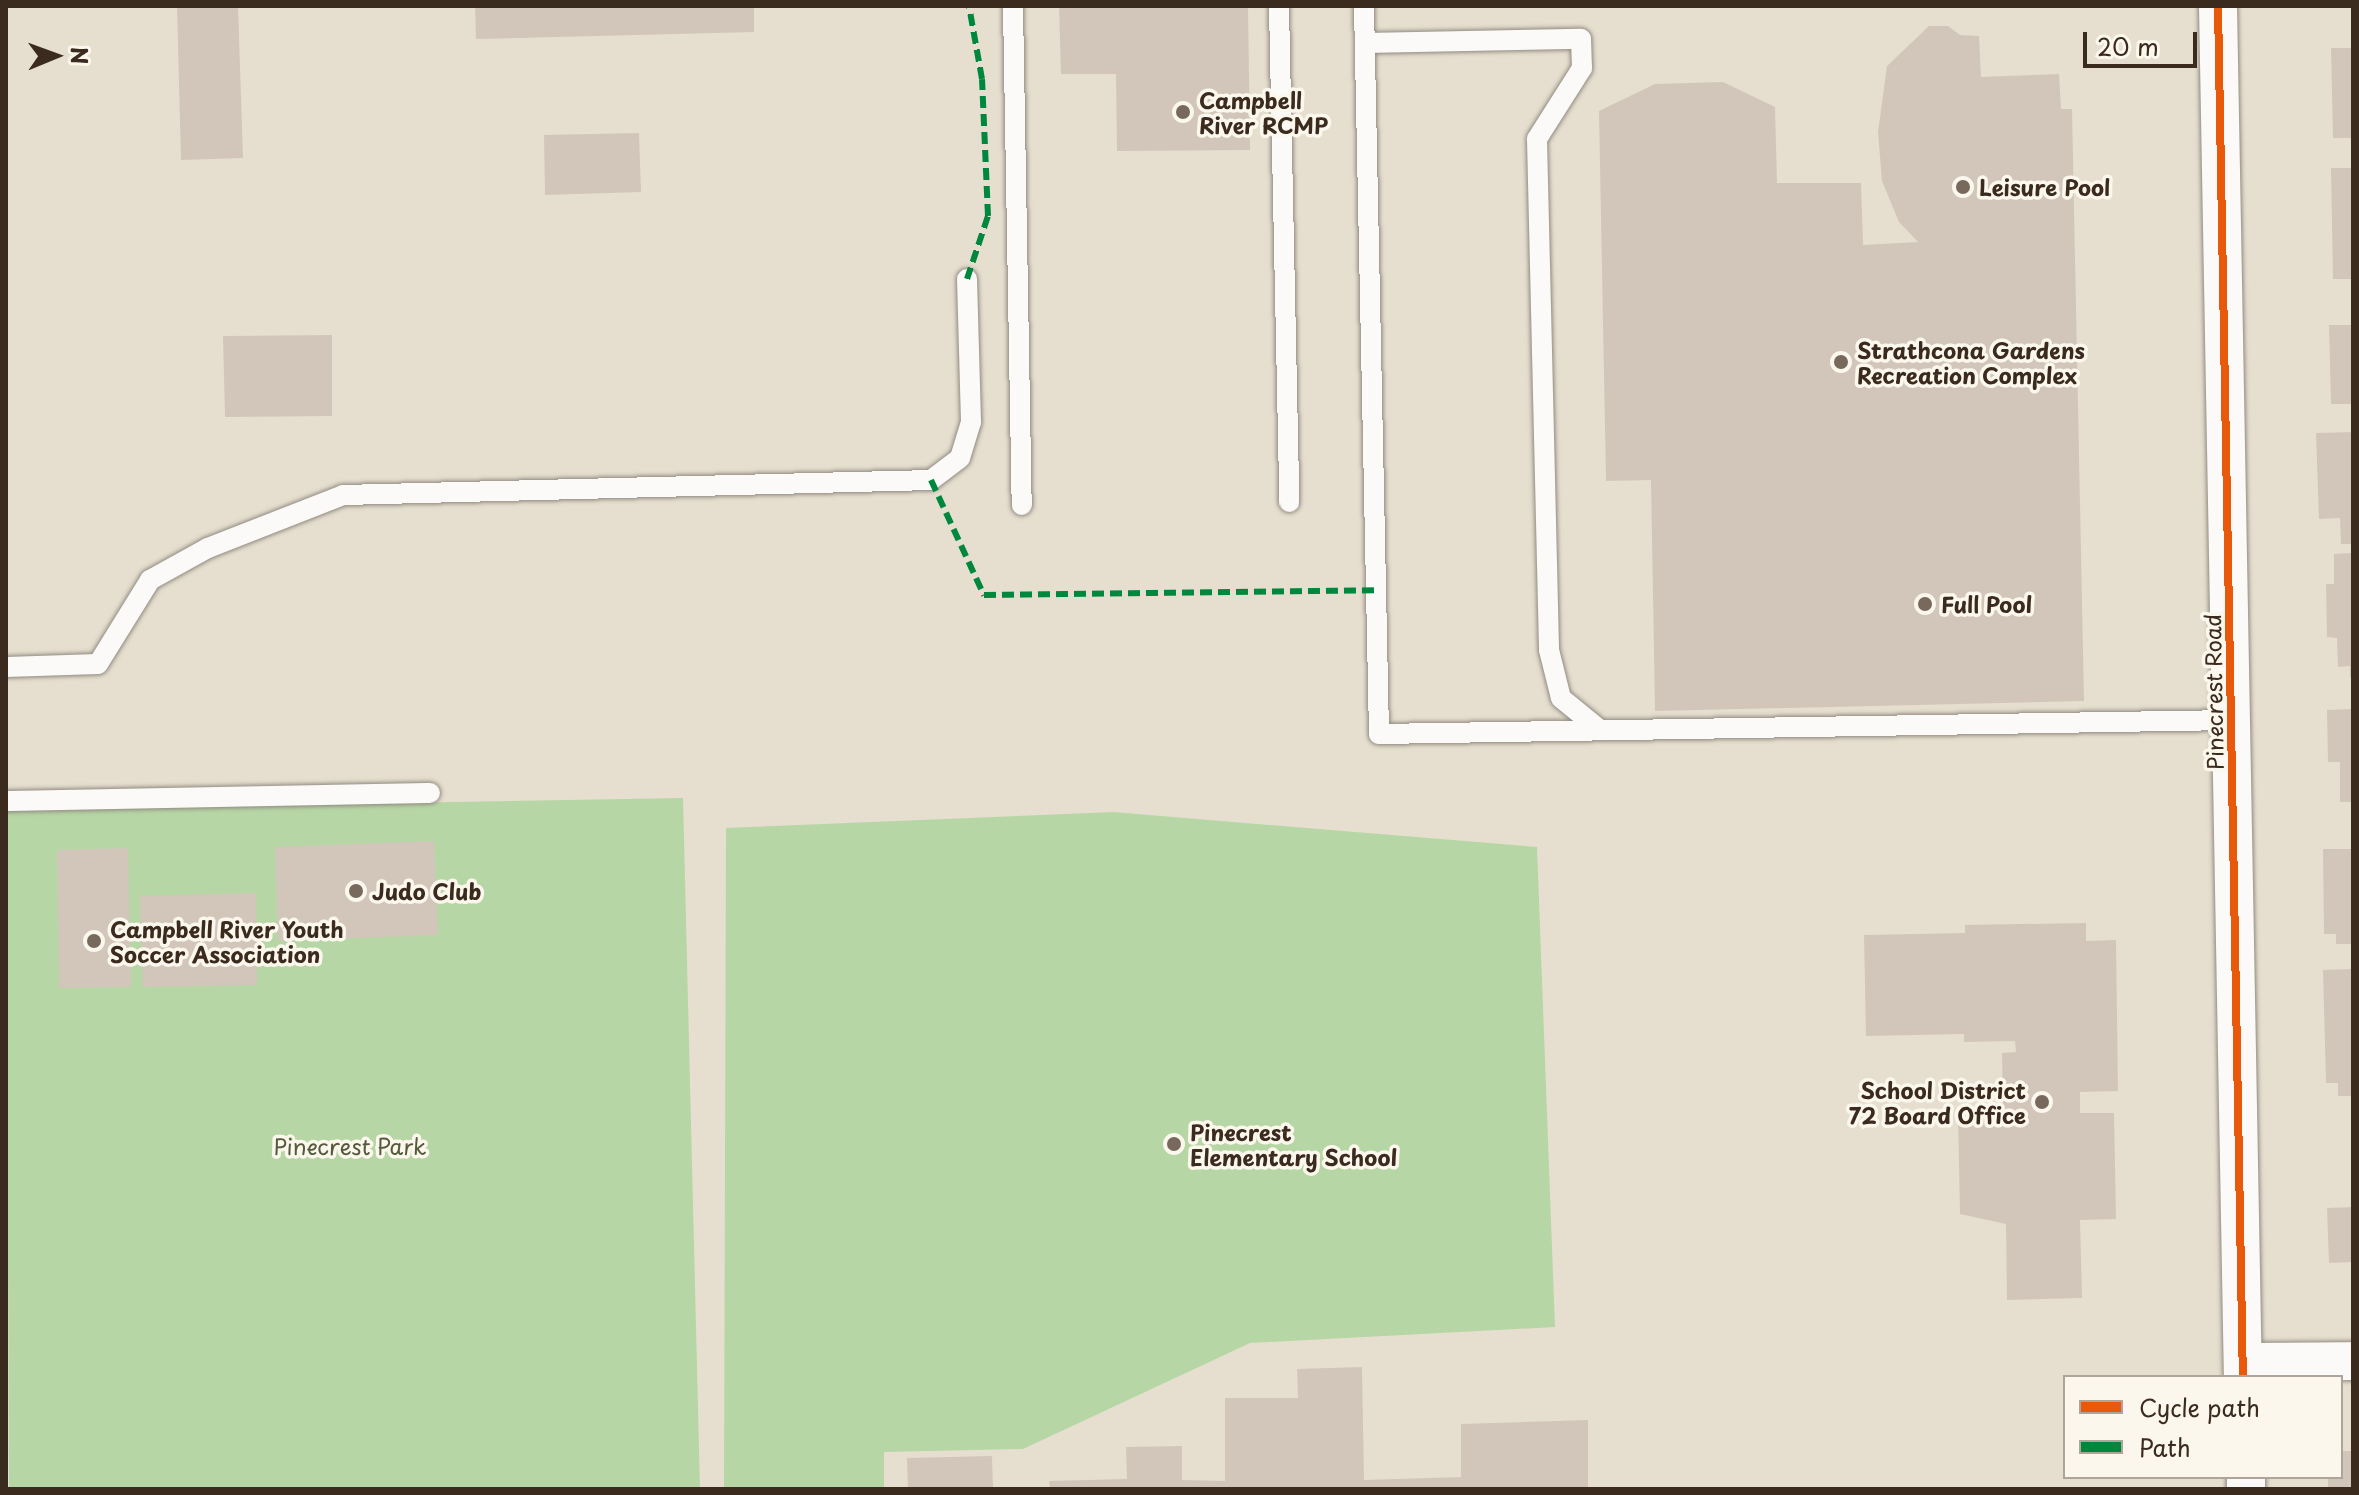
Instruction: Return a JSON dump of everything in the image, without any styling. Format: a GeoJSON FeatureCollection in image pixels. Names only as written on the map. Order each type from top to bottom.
{"type":"FeatureCollection","features":[{"type":"Feature","properties":{"kind":"street","name":"Pinecrest Road"},"geometry":{"type":"LineString","coordinates":[[2218,6],[2243,1369]]}},
{"type":"Feature","properties":{"kind":"street"},"geometry":{"type":"LineString","coordinates":[[2243,1369],[2353,1361]]}},
{"type":"Feature","properties":{"kind":"lane"},"geometry":{"type":"LineString","coordinates":[[1013,6],[1022,505]]}},
{"type":"Feature","properties":{"kind":"lane"},"geometry":{"type":"LineString","coordinates":[[1279,6],[1289,502]]}},
{"type":"Feature","properties":{"kind":"lane"},"geometry":{"type":"LineString","coordinates":[[1364,6],[1379,734],[2231,720]]}},
{"type":"Feature","properties":{"kind":"lane"},"geometry":{"type":"LineString","coordinates":[[1365,43],[1581,39],[1582,68],[1537,139],[1549,650],[1561,698],[1600,730]]}},
{"type":"Feature","properties":{"kind":"lane"},"geometry":{"type":"LineString","coordinates":[[6,667],[98,664],[150,580],[208,548],[343,495],[931,480],[960,458],[971,422],[967,279]]}},
{"type":"Feature","properties":{"kind":"lane"},"geometry":{"type":"LineString","coordinates":[[6,801],[430,793]]}},
{"type":"Feature","properties":{"kind":"green space","name":"Pinecrest Park"},"geometry":{"type":"Polygon","coordinates":[[[683,798],[700,1489],[9,1489],[6,810],[683,798]]]}},
{"type":"Feature","properties":{"kind":"green space","name":"Pinecrest Elementary School"},"geometry":{"type":"Polygon","coordinates":[[[1113,812],[1537,847],[1555,1327],[1250,1343],[1023,1449],[884,1452],[884,1489],[724,1489],[726,828],[1113,812]]]}},
{"type":"Feature","properties":{"kind":"building"},"geometry":{"type":"Polygon","coordinates":[[[177,6],[238,6],[243,158],[181,160],[177,6]]]}},
{"type":"Feature","properties":{"kind":"building"},"geometry":{"type":"Polygon","coordinates":[[[475,6],[754,6],[754,32],[476,39],[475,6]]]}},
{"type":"Feature","properties":{"kind":"building","name":"Campbell River RCMP"},"geometry":{"type":"Polygon","coordinates":[[[1059,6],[1248,6],[1250,150],[1117,151],[1116,74],[1061,74],[1059,6]]]}},
{"type":"Feature","properties":{"kind":"building","name":"Strathcona Gardens Recreation Complex"},"geometry":{"type":"Polygon","coordinates":[[[1929,26],[1948,26],[1960,35],[1979,36],[1981,77],[2059,74],[2061,109],[2072,109],[2084,701],[1655,711],[1651,480],[1606,481],[1599,111],[1655,84],[1723,82],[1775,107],[1777,183],[1861,183],[1863,245],[1918,242],[1899,222],[1882,181],[1878,132],[1887,66],[1929,26]]]}},
{"type":"Feature","properties":{"kind":"building"},"geometry":{"type":"Polygon","coordinates":[[[2331,48],[2353,48],[2353,138],[2333,138],[2331,48]]]}},
{"type":"Feature","properties":{"kind":"building"},"geometry":{"type":"Polygon","coordinates":[[[639,133],[641,192],[545,195],[544,135],[639,133]]]}},
{"type":"Feature","properties":{"kind":"building"},"geometry":{"type":"Polygon","coordinates":[[[2331,168],[2353,168],[2353,279],[2333,279],[2331,168]]]}},
{"type":"Feature","properties":{"kind":"building"},"geometry":{"type":"Polygon","coordinates":[[[2329,325],[2353,325],[2353,404],[2331,404],[2329,325]]]}},
{"type":"Feature","properties":{"kind":"building"},"geometry":{"type":"Polygon","coordinates":[[[332,335],[332,416],[225,417],[223,336],[332,335]]]}},
{"type":"Feature","properties":{"kind":"building"},"geometry":{"type":"Polygon","coordinates":[[[2353,432],[2353,544],[2341,544],[2340,518],[2319,519],[2316,433],[2353,432]]]}},
{"type":"Feature","properties":{"kind":"building"},"geometry":{"type":"Polygon","coordinates":[[[2353,553],[2353,677],[2350,678],[2350,666],[2338,667],[2337,638],[2327,637],[2326,584],[2334,584],[2334,554],[2353,553]]]}},
{"type":"Feature","properties":{"kind":"building"},"geometry":{"type":"Polygon","coordinates":[[[2353,709],[2353,802],[2340,802],[2340,762],[2328,762],[2327,710],[2353,709]]]}},
{"type":"Feature","properties":{"kind":"building","name":"Judo Club"},"geometry":{"type":"Polygon","coordinates":[[[434,841],[438,935],[278,941],[275,847],[434,841]]]}},
{"type":"Feature","properties":{"kind":"building","name":"Campbell River Youth Soccer Association"},"geometry":{"type":"Polygon","coordinates":[[[128,848],[131,987],[59,988],[57,850],[128,848]]]}},
{"type":"Feature","properties":{"kind":"building"},"geometry":{"type":"Polygon","coordinates":[[[2323,849],[2353,849],[2353,944],[2336,944],[2336,934],[2324,934],[2323,849]]]}},
{"type":"Feature","properties":{"kind":"building"},"geometry":{"type":"Polygon","coordinates":[[[256,893],[257,985],[143,987],[140,896],[256,893]]]}},
{"type":"Feature","properties":{"kind":"building","name":"School District 72 Board Office"},"geometry":{"type":"Polygon","coordinates":[[[2086,923],[2086,941],[2116,940],[2118,1091],[2080,1092],[2080,1113],[2114,1113],[2116,1219],[2080,1220],[2082,1298],[2007,1300],[2006,1224],[1960,1214],[1958,1113],[2003,1113],[2002,1053],[2016,1052],[2015,1041],[1964,1042],[1964,1034],[1866,1036],[1864,935],[1965,933],[1965,925],[2086,923]]]}},
{"type":"Feature","properties":{"kind":"building"},"geometry":{"type":"Polygon","coordinates":[[[2353,969],[2353,1096],[2338,1096],[2338,1083],[2326,1083],[2323,970],[2353,969]]]}},
{"type":"Feature","properties":{"kind":"building"},"geometry":{"type":"Polygon","coordinates":[[[2353,1207],[2353,1262],[2329,1263],[2327,1208],[2353,1207]]]}},
{"type":"Feature","properties":{"kind":"building"},"geometry":{"type":"Polygon","coordinates":[[[1362,1367],[1364,1480],[1461,1477],[1461,1424],[1588,1420],[1588,1489],[1050,1489],[1049,1481],[1127,1479],[1126,1447],[1182,1446],[1182,1480],[1225,1481],[1225,1398],[1298,1398],[1297,1369],[1362,1367]]]}},
{"type":"Feature","properties":{"kind":"building"},"geometry":{"type":"Polygon","coordinates":[[[2343,1451],[2353,1451],[2353,1489],[2328,1489],[2328,1479],[2343,1479],[2343,1451]]]}},
{"type":"Feature","properties":{"kind":"building"},"geometry":{"type":"Polygon","coordinates":[[[992,1456],[993,1489],[908,1489],[907,1458],[992,1456]]]}},
{"type":"Feature","properties":{"kind":"marked path"},"geometry":{"type":"LineString","coordinates":[[967,279],[988,216],[982,79],[969,6]]}},
{"type":"Feature","properties":{"kind":"marked path"},"geometry":{"type":"LineString","coordinates":[[931,480],[984,595],[1376,590]]}},
{"type":"Feature","properties":{"kind":"cycle path"},"geometry":{"type":"LineString","coordinates":[[2218,6],[2243,1375]]}},
{"type":"Feature","properties":{"kind":"place","name":"Campbell River RCMP"},"geometry":{"type":"Point","coordinates":[1183,112]}},
{"type":"Feature","properties":{"kind":"place","name":"Leisure Pool"},"geometry":{"type":"Point","coordinates":[1963,187]}},
{"type":"Feature","properties":{"kind":"place","name":"Strathcona Gardens Recreation Complex"},"geometry":{"type":"Point","coordinates":[1841,362]}},
{"type":"Feature","properties":{"kind":"place","name":"Full Pool"},"geometry":{"type":"Point","coordinates":[1925,604]}},
{"type":"Feature","properties":{"kind":"place","name":"Judo Club"},"geometry":{"type":"Point","coordinates":[356,891]}},
{"type":"Feature","properties":{"kind":"place","name":"Campbell River Youth Soccer Association"},"geometry":{"type":"Point","coordinates":[94,941]}},
{"type":"Feature","properties":{"kind":"place","name":"School District 72 Board Office"},"geometry":{"type":"Point","coordinates":[2042,1102]}},
{"type":"Feature","properties":{"kind":"place","name":"Pinecrest Elementary School"},"geometry":{"type":"Point","coordinates":[1174,1144]}}]}
